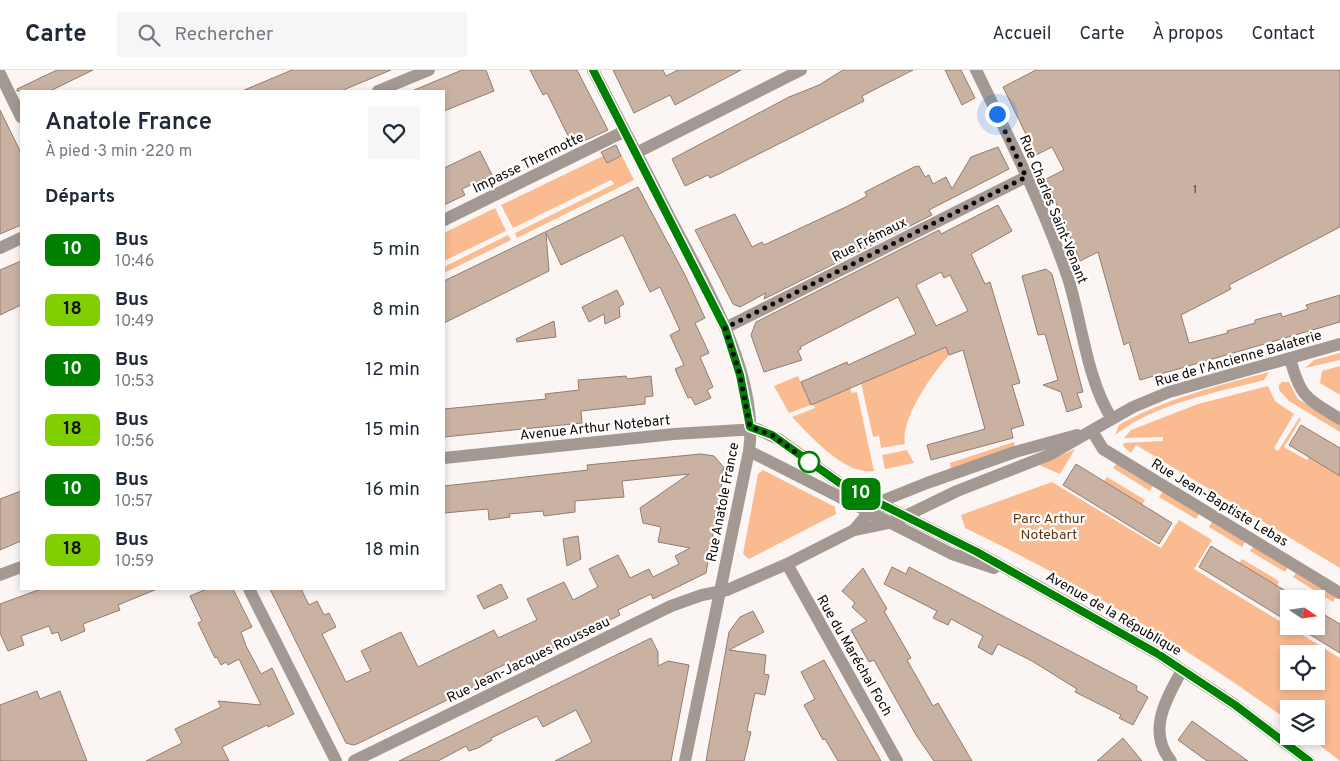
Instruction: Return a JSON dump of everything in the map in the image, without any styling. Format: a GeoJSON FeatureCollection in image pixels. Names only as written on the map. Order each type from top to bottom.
{"type":"FeatureCollection","features":[{"type":"Feature","properties":{"kind":"street"},"geometry":{"type":"LineString","coordinates":[[380,90],[429,70]]}},
{"type":"Feature","properties":{"kind":"street","name":"Rue Anatole France"},"geometry":{"type":"LineString","coordinates":[[593,70],[725,328],[743,386],[750,427],[749,451],[685,761]]}},
{"type":"Feature","properties":{"kind":"street"},"geometry":{"type":"LineString","coordinates":[[636,153],[801,70]]}},
{"type":"Feature","properties":{"kind":"street","name":"Rue Charles Saint-Venant"},"geometry":{"type":"LineString","coordinates":[[976,70],[1026,177],[1068,280],[1098,390],[1112,419]]}},
{"type":"Feature","properties":{"kind":"street"},"geometry":{"type":"LineString","coordinates":[[0,74],[20,115]]}},
{"type":"Feature","properties":{"kind":"street","name":"Impasse Thermotte"},"geometry":{"type":"LineString","coordinates":[[445,220],[625,131]]}},
{"type":"Feature","properties":{"kind":"street","name":"Rue Frémaux"},"geometry":{"type":"LineString","coordinates":[[725,328],[1026,177]]}},
{"type":"Feature","properties":{"kind":"street"},"geometry":{"type":"LineString","coordinates":[[0,248],[20,238]]}},
{"type":"Feature","properties":{"kind":"street","name":"Rue de l'Ancienne Balaterie"},"geometry":{"type":"LineString","coordinates":[[719,592],[787,564],[854,530],[893,522],[906,517],[957,491],[1049,455],[1144,402],[1182,387],[1340,344]]}},
{"type":"Feature","properties":{"kind":"street"},"geometry":{"type":"LineString","coordinates":[[1290,358],[1297,384],[1304,395],[1340,418]]}},
{"type":"Feature","properties":{"kind":"street","name":"Avenue Arthur Notebart"},"geometry":{"type":"LineString","coordinates":[[445,458],[750,427]]}},
{"type":"Feature","properties":{"kind":"street","name":"Avenue de la République"},"geometry":{"type":"LineString","coordinates":[[750,427],[772,435],[893,522],[952,554],[1026,580]]}},
{"type":"Feature","properties":{"kind":"street","name":"Rue de l'Ancienne Balaterie"},"geometry":{"type":"LineString","coordinates":[[854,530],[873,506],[926,482],[1014,452],[1092,431]]}},
{"type":"Feature","properties":{"kind":"street","name":"Rue Jean-Baptiste Lebas"},"geometry":{"type":"LineString","coordinates":[[1092,431],[1103,449],[1340,593]]}},
{"type":"Feature","properties":{"kind":"street","name":"Avenue de la République"},"geometry":{"type":"LineString","coordinates":[[749,451],[873,506],[906,517],[1026,580],[1182,670],[1235,705],[1309,761]]}},
{"type":"Feature","properties":{"kind":"street","name":"Rue du Maréchal Foch"},"geometry":{"type":"LineString","coordinates":[[787,564],[898,761]]}},
{"type":"Feature","properties":{"kind":"street"},"geometry":{"type":"LineString","coordinates":[[0,575],[20,567]]}},
{"type":"Feature","properties":{"kind":"street"},"geometry":{"type":"LineString","coordinates":[[250,590],[336,761]]}},
{"type":"Feature","properties":{"kind":"street","name":"Rue Jean-Jacques Rousseau"},"geometry":{"type":"LineString","coordinates":[[354,761],[671,606],[702,595],[719,592]]}},
{"type":"Feature","properties":{"kind":"street"},"geometry":{"type":"LineString","coordinates":[[1171,761],[1161,744],[1158,724],[1161,711],[1182,670]]}},
{"type":"Feature","properties":{"kind":"green space"},"geometry":{"type":"Polygon","coordinates":[[[603,156],[607,163],[622,156],[634,180],[517,238],[515,233],[614,184],[611,180],[513,228],[501,205],[603,156]]]}},
{"type":"Feature","properties":{"kind":"green space"},"geometry":{"type":"Polygon","coordinates":[[[495,208],[506,231],[445,261],[445,233],[495,208]]]}},
{"type":"Feature","properties":{"kind":"green space"},"geometry":{"type":"Polygon","coordinates":[[[508,235],[511,240],[445,273],[445,266],[508,235]]]}},
{"type":"Feature","properties":{"kind":"green space"},"geometry":{"type":"Polygon","coordinates":[[[946,347],[949,355],[919,397],[908,422],[905,444],[881,448],[879,436],[873,437],[861,383],[946,347]]]}},
{"type":"Feature","properties":{"kind":"green space"},"geometry":{"type":"Polygon","coordinates":[[[1340,353],[1340,360],[1305,368],[1314,360],[1340,353]]]}},
{"type":"Feature","properties":{"kind":"green space"},"geometry":{"type":"Polygon","coordinates":[[[1340,366],[1340,395],[1320,383],[1322,371],[1340,366]]]}},
{"type":"Feature","properties":{"kind":"green space"},"geometry":{"type":"Polygon","coordinates":[[[1269,372],[1264,380],[1186,400],[1167,407],[1131,424],[1115,435],[1119,425],[1141,413],[1213,387],[1269,372]]]}},
{"type":"Feature","properties":{"kind":"green space"},"geometry":{"type":"Polygon","coordinates":[[[798,376],[811,405],[789,413],[774,386],[798,376]]]}},
{"type":"Feature","properties":{"kind":"green space"},"geometry":{"type":"Polygon","coordinates":[[[1282,382],[1289,382],[1298,399],[1340,424],[1340,432],[1289,401],[1279,390],[1279,385],[1282,382]]]}},
{"type":"Feature","properties":{"kind":"green space"},"geometry":{"type":"Polygon","coordinates":[[[1268,386],[1275,401],[1294,414],[1274,448],[1278,451],[1299,418],[1301,419],[1284,447],[1307,460],[1309,457],[1340,476],[1340,568],[1136,445],[1131,453],[1123,446],[1124,443],[1163,441],[1163,437],[1124,438],[1131,430],[1198,404],[1268,386]]]}},
{"type":"Feature","properties":{"kind":"green space"},"geometry":{"type":"Polygon","coordinates":[[[850,388],[852,393],[857,392],[874,471],[863,471],[840,461],[818,444],[792,417],[815,408],[813,404],[850,388]]]}},
{"type":"Feature","properties":{"kind":"green space"},"geometry":{"type":"Polygon","coordinates":[[[1014,442],[1015,447],[951,469],[950,463],[1014,442]]]}},
{"type":"Feature","properties":{"kind":"green space"},"geometry":{"type":"Polygon","coordinates":[[[1075,449],[1060,474],[1039,465],[1075,449]]]}},
{"type":"Feature","properties":{"kind":"green space"},"geometry":{"type":"Polygon","coordinates":[[[907,450],[914,463],[885,469],[882,455],[907,450]]]}},
{"type":"Feature","properties":{"kind":"green space"},"geometry":{"type":"Polygon","coordinates":[[[1117,463],[1153,485],[1150,491],[1113,468],[1117,463]]]}},
{"type":"Feature","properties":{"kind":"green space"},"geometry":{"type":"Polygon","coordinates":[[[763,470],[835,507],[836,514],[749,559],[743,554],[758,474],[763,470]]]}},
{"type":"Feature","properties":{"kind":"green space"},"geometry":{"type":"Polygon","coordinates":[[[1107,477],[1145,500],[1142,505],[1104,481],[1107,477]]]}},
{"type":"Feature","properties":{"kind":"green space","name":"Parc Arthur Notebart"},"geometry":{"type":"Polygon","coordinates":[[[1052,482],[1161,548],[1179,520],[1212,540],[1194,569],[1280,621],[1280,635],[1302,635],[1319,645],[1280,645],[1280,690],[1325,690],[1325,649],[1340,658],[1340,761],[1320,745],[1325,745],[1325,700],[1280,700],[1280,715],[1211,667],[1132,617],[1050,571],[965,528],[961,515],[1052,482]]]}},
{"type":"Feature","properties":{"kind":"green space"},"geometry":{"type":"Polygon","coordinates":[[[1163,491],[1199,514],[1196,519],[1159,497],[1163,491]]]}},
{"type":"Feature","properties":{"kind":"green space"},"geometry":{"type":"Polygon","coordinates":[[[1212,522],[1245,542],[1242,547],[1209,527],[1212,522]]]}},
{"type":"Feature","properties":{"kind":"green space"},"geometry":{"type":"Polygon","coordinates":[[[1253,547],[1288,567],[1285,572],[1250,551],[1253,547]]]}},
{"type":"Feature","properties":{"kind":"green space"},"geometry":{"type":"Polygon","coordinates":[[[1242,559],[1279,581],[1277,586],[1239,563],[1242,559]]]}},
{"type":"Feature","properties":{"kind":"green space"},"geometry":{"type":"Polygon","coordinates":[[[1296,573],[1324,590],[1314,590],[1293,577],[1296,573]]]}},
{"type":"Feature","properties":{"kind":"green space"},"geometry":{"type":"Polygon","coordinates":[[[1325,590],[1336,597],[1333,602],[1325,597],[1325,590]]]}},
{"type":"Feature","properties":{"kind":"building"},"geometry":{"type":"Polygon","coordinates":[[[57,70],[93,70],[52,90],[17,91],[17,89],[57,70]]]}},
{"type":"Feature","properties":{"kind":"building"},"geometry":{"type":"Polygon","coordinates":[[[292,70],[391,70],[343,90],[244,90],[292,70]]]}},
{"type":"Feature","properties":{"kind":"building"},"geometry":{"type":"Polygon","coordinates":[[[462,70],[486,70],[494,91],[445,111],[445,90],[414,90],[462,70]]]}},
{"type":"Feature","properties":{"kind":"building"},"geometry":{"type":"Polygon","coordinates":[[[530,70],[577,70],[608,130],[573,146],[547,93],[543,95],[530,70]]]}},
{"type":"Feature","properties":{"kind":"building"},"geometry":{"type":"Polygon","coordinates":[[[613,70],[663,70],[666,76],[678,70],[741,70],[675,105],[670,95],[634,113],[613,70]]]}},
{"type":"Feature","properties":{"kind":"building"},"geometry":{"type":"Polygon","coordinates":[[[843,70],[913,70],[862,96],[864,101],[721,173],[710,178],[708,175],[685,186],[672,159],[789,97],[819,85],[843,70]]]}},
{"type":"Feature","properties":{"kind":"building"},"geometry":{"type":"Polygon","coordinates":[[[945,70],[961,70],[975,98],[962,105],[945,70]]]}},
{"type":"Feature","properties":{"kind":"building"},"geometry":{"type":"Polygon","coordinates":[[[1036,70],[1340,70],[1340,227],[1229,285],[1231,289],[1181,315],[1189,343],[1228,333],[1227,331],[1255,323],[1255,320],[1281,313],[1282,317],[1308,309],[1306,305],[1340,295],[1340,322],[1140,380],[1129,342],[1124,345],[1098,252],[1080,261],[1046,179],[1064,170],[1052,147],[1036,155],[1003,87],[1036,70]]]}},
{"type":"Feature","properties":{"kind":"building"},"geometry":{"type":"Polygon","coordinates":[[[0,110],[20,151],[20,225],[0,234],[0,110]]]}},
{"type":"Feature","properties":{"kind":"building"},"geometry":{"type":"Polygon","coordinates":[[[616,145],[621,156],[607,163],[601,152],[616,145]]]}},
{"type":"Feature","properties":{"kind":"building"},"geometry":{"type":"Polygon","coordinates":[[[998,147],[1009,169],[929,210],[932,215],[764,299],[766,293],[740,307],[733,304],[695,230],[735,214],[752,247],[762,242],[764,245],[848,206],[867,196],[865,192],[914,167],[919,166],[925,177],[929,175],[933,184],[946,177],[952,189],[971,157],[998,147]]]}},
{"type":"Feature","properties":{"kind":"building"},"geometry":{"type":"Polygon","coordinates":[[[480,151],[492,175],[462,189],[465,195],[445,205],[445,168],[480,151]]]}},
{"type":"Feature","properties":{"kind":"building"},"geometry":{"type":"Polygon","coordinates":[[[638,187],[685,275],[705,318],[695,323],[709,353],[700,357],[713,387],[707,390],[711,398],[695,405],[691,397],[688,398],[675,369],[684,365],[670,335],[680,330],[660,287],[650,292],[623,235],[561,265],[546,233],[549,271],[445,323],[445,281],[638,187]]]}},
{"type":"Feature","properties":{"kind":"building"},"geometry":{"type":"Polygon","coordinates":[[[998,205],[1012,231],[971,254],[985,284],[990,282],[1020,383],[1012,385],[1024,425],[1011,429],[1013,438],[931,460],[927,445],[985,429],[963,350],[949,355],[946,347],[811,405],[801,382],[847,362],[848,365],[916,334],[898,297],[800,347],[801,349],[798,351],[802,360],[764,372],[751,335],[756,322],[939,230],[941,234],[998,205]],[[941,272],[916,285],[936,326],[968,311],[950,275],[944,278],[941,272]]]}},
{"type":"Feature","properties":{"kind":"building"},"geometry":{"type":"Polygon","coordinates":[[[20,261],[20,305],[0,315],[0,270],[20,261]]]}},
{"type":"Feature","properties":{"kind":"building"},"geometry":{"type":"Polygon","coordinates":[[[1046,269],[1052,274],[1083,392],[1077,393],[1082,407],[1067,412],[1061,392],[1043,385],[1058,380],[1045,334],[1038,335],[1022,276],[1046,269]]]}},
{"type":"Feature","properties":{"kind":"building"},"geometry":{"type":"Polygon","coordinates":[[[617,290],[624,304],[619,307],[620,317],[605,324],[604,314],[589,322],[582,307],[617,290]]]}},
{"type":"Feature","properties":{"kind":"building"},"geometry":{"type":"Polygon","coordinates":[[[554,321],[556,337],[517,342],[516,339],[554,321]]]}},
{"type":"Feature","properties":{"kind":"building"},"geometry":{"type":"Polygon","coordinates":[[[626,376],[627,379],[651,376],[653,396],[645,397],[645,404],[581,411],[582,423],[445,437],[445,409],[546,399],[545,394],[579,390],[578,380],[626,376]]]}},
{"type":"Feature","properties":{"kind":"building"},"geometry":{"type":"Polygon","coordinates":[[[1301,425],[1340,448],[1340,476],[1289,445],[1301,425]]]}},
{"type":"Feature","properties":{"kind":"building"},"geometry":{"type":"Polygon","coordinates":[[[701,454],[714,456],[726,470],[722,470],[722,483],[706,573],[653,599],[651,594],[618,610],[620,615],[513,668],[510,662],[485,674],[488,680],[357,744],[346,743],[270,590],[302,590],[309,605],[317,601],[324,615],[329,613],[336,627],[322,634],[346,682],[371,671],[361,651],[401,632],[418,667],[494,630],[498,638],[537,620],[527,599],[564,582],[573,600],[598,587],[589,569],[618,555],[630,578],[649,569],[653,577],[679,564],[675,556],[690,548],[658,542],[661,527],[643,523],[640,508],[689,474],[622,481],[624,497],[575,501],[575,512],[544,516],[543,511],[509,514],[510,517],[489,520],[488,509],[445,513],[445,486],[588,470],[587,465],[701,454]]]}},
{"type":"Feature","properties":{"kind":"building"},"geometry":{"type":"Polygon","coordinates":[[[1076,464],[1172,523],[1159,544],[1063,485],[1076,464]]]}},
{"type":"Feature","properties":{"kind":"building"},"geometry":{"type":"Polygon","coordinates":[[[20,491],[20,541],[0,550],[0,499],[20,491]]]}},
{"type":"Feature","properties":{"kind":"building"},"geometry":{"type":"Polygon","coordinates":[[[578,536],[581,559],[567,566],[563,539],[578,536]]]}},
{"type":"Feature","properties":{"kind":"building"},"geometry":{"type":"Polygon","coordinates":[[[1211,546],[1284,590],[1280,590],[1280,616],[1199,567],[1211,546]]]}},
{"type":"Feature","properties":{"kind":"building"},"geometry":{"type":"Polygon","coordinates":[[[892,567],[906,574],[909,567],[1137,686],[1136,690],[1148,697],[1133,725],[1119,718],[1121,715],[1075,692],[1077,689],[1032,661],[998,644],[992,655],[978,647],[983,636],[951,619],[948,625],[933,618],[937,611],[884,584],[892,567]]]}},
{"type":"Feature","properties":{"kind":"building"},"geometry":{"type":"Polygon","coordinates":[[[863,568],[887,609],[884,611],[911,658],[907,660],[933,706],[938,703],[972,761],[934,761],[916,735],[874,660],[869,662],[851,630],[867,621],[852,607],[855,603],[842,591],[863,568]]]}},
{"type":"Feature","properties":{"kind":"building"},"geometry":{"type":"Polygon","coordinates":[[[501,584],[508,598],[484,609],[477,596],[501,584]]]}},
{"type":"Feature","properties":{"kind":"building"},"geometry":{"type":"Polygon","coordinates":[[[38,590],[155,590],[118,605],[120,610],[83,624],[85,631],[61,641],[58,632],[52,634],[49,626],[21,636],[24,645],[8,651],[0,633],[0,604],[38,590]]]}},
{"type":"Feature","properties":{"kind":"building"},"geometry":{"type":"Polygon","coordinates":[[[205,590],[234,590],[252,627],[241,632],[246,646],[261,674],[272,668],[294,714],[222,747],[229,761],[146,761],[182,743],[175,729],[221,707],[218,701],[261,705],[239,659],[228,665],[226,662],[221,665],[217,657],[215,658],[198,623],[202,621],[190,596],[205,590]]]}},
{"type":"Feature","properties":{"kind":"building"},"geometry":{"type":"Polygon","coordinates":[[[753,611],[764,632],[729,650],[766,655],[764,674],[769,675],[765,695],[755,693],[747,731],[751,732],[744,761],[706,761],[729,632],[740,617],[753,611]]]}},
{"type":"Feature","properties":{"kind":"building"},"geometry":{"type":"Polygon","coordinates":[[[1325,615],[1340,624],[1340,653],[1311,635],[1325,635],[1325,615]]]}},
{"type":"Feature","properties":{"kind":"building"},"geometry":{"type":"Polygon","coordinates":[[[651,638],[658,652],[658,666],[668,661],[689,665],[671,761],[555,761],[592,742],[576,710],[543,727],[537,716],[491,738],[492,740],[478,748],[469,751],[466,746],[438,761],[399,761],[651,638]]]}},
{"type":"Feature","properties":{"kind":"building"},"geometry":{"type":"Polygon","coordinates":[[[824,660],[881,761],[838,761],[825,739],[823,740],[804,705],[815,699],[801,672],[824,660]]]}},
{"type":"Feature","properties":{"kind":"building"},"geometry":{"type":"Polygon","coordinates":[[[37,691],[40,699],[60,691],[87,761],[0,761],[0,705],[37,691]]]}},
{"type":"Feature","properties":{"kind":"building"},"geometry":{"type":"Polygon","coordinates":[[[1192,721],[1248,761],[1207,761],[1178,740],[1192,721]]]}},
{"type":"Feature","properties":{"kind":"building"},"geometry":{"type":"Polygon","coordinates":[[[1123,738],[1142,761],[1097,761],[1123,738]]]}},
{"type":"Feature","properties":{"kind":"bus line","name":"10"},"geometry":{"type":"LineString","coordinates":[[593,70],[716,307],[732,346],[746,401],[750,427],[772,435],[841,484],[977,552],[1158,654],[1235,705],[1309,761]]}},
{"type":"Feature","properties":{"kind":"route"},"geometry":{"type":"LineString","coordinates":[[809,462],[772,435],[750,427],[740,375],[725,328],[1026,177],[997,114]]}}]}
